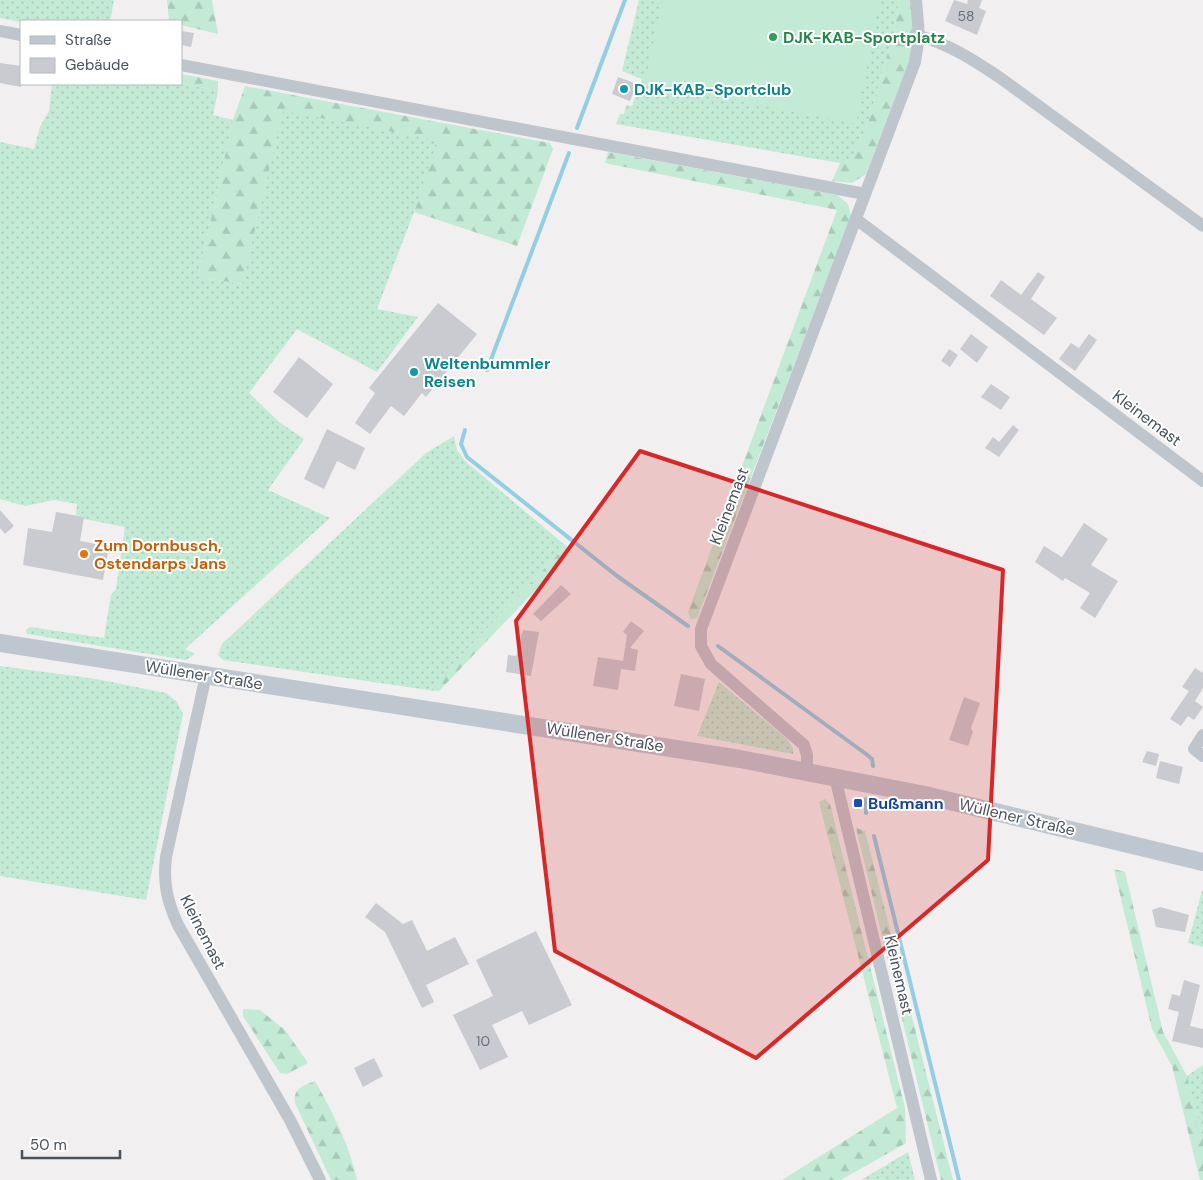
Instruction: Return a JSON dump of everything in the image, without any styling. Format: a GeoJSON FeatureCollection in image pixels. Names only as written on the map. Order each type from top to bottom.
{"type":"FeatureCollection","features":[{"type":"Feature","properties":{"kind":"main road","name":"Wüllener Straße"},"geometry":{"type":"LineString","coordinates":[[0,643],[668,747],[835,777],[984,808],[1203,862]]}},
{"type":"Feature","properties":{"kind":"street","name":"Kleinemast"},"geometry":{"type":"LineString","coordinates":[[807,772],[807,755],[804,745],[712,664],[704,655],[700,638],[705,616],[915,62],[919,36],[916,0]]}},
{"type":"Feature","properties":{"kind":"street"},"geometry":{"type":"LineString","coordinates":[[0,31],[20,35]]}},
{"type":"Feature","properties":{"kind":"street"},"geometry":{"type":"LineString","coordinates":[[919,36],[946,45],[998,77],[1203,226]]}},
{"type":"Feature","properties":{"kind":"street"},"geometry":{"type":"LineString","coordinates":[[182,65],[865,194]]}},
{"type":"Feature","properties":{"kind":"street","name":"Kleinemast"},"geometry":{"type":"LineString","coordinates":[[856,218],[1203,481]]}},
{"type":"Feature","properties":{"kind":"street","name":"Kleinemast"},"geometry":{"type":"LineString","coordinates":[[206,675],[166,858],[164,878],[168,902],[178,925],[290,1120],[320,1180]]}},
{"type":"Feature","properties":{"kind":"street"},"geometry":{"type":"LineString","coordinates":[[1203,735],[1194,749],[1203,756]]}},
{"type":"Feature","properties":{"kind":"street","name":"Kleinemast"},"geometry":{"type":"LineString","coordinates":[[835,777],[931,1180]]}},
{"type":"Feature","properties":{"kind":"highlighted area"},"geometry":{"type":"Polygon","coordinates":[[[640,451],[1003,570],[988,860],[756,1058],[555,951],[516,621],[640,451]]]}},
{"type":"Feature","properties":{"kind":"green space"},"geometry":{"type":"Polygon","coordinates":[[[0,0],[114,0],[110,20],[20,20],[20,22],[0,18],[0,0]]]}},
{"type":"Feature","properties":{"kind":"green space"},"geometry":{"type":"Polygon","coordinates":[[[167,0],[212,0],[218,34],[182,25],[182,20],[169,20],[167,0]]]}},
{"type":"Feature","properties":{"kind":"green space"},"geometry":{"type":"Polygon","coordinates":[[[639,0],[899,0],[894,31],[868,123],[851,160],[840,163],[616,124],[620,114],[624,114],[626,105],[632,106],[642,79],[622,71],[639,0]]]}},
{"type":"Feature","properties":{"kind":"green space"},"geometry":{"type":"Polygon","coordinates":[[[662,0],[880,0],[856,124],[645,83],[662,0]]]}},
{"type":"Feature","properties":{"kind":"green space"},"geometry":{"type":"Polygon","coordinates":[[[899,0],[911,0],[913,33],[911,56],[866,174],[852,183],[832,181],[840,163],[851,160],[868,123],[894,31],[899,0]]]}},
{"type":"Feature","properties":{"kind":"green space"},"geometry":{"type":"Polygon","coordinates":[[[182,74],[218,81],[218,91],[182,83],[182,74]]]}},
{"type":"Feature","properties":{"kind":"green space"},"geometry":{"type":"Polygon","coordinates":[[[182,83],[218,91],[213,115],[233,120],[198,277],[242,284],[283,110],[438,140],[414,212],[377,309],[418,317],[377,372],[297,329],[249,393],[279,422],[304,439],[268,490],[330,518],[185,649],[195,654],[186,660],[27,634],[26,630],[30,627],[104,638],[111,595],[116,589],[125,527],[84,519],[84,517],[76,515],[77,504],[54,500],[25,506],[0,499],[0,142],[34,149],[40,127],[49,111],[52,85],[182,85],[182,83]]]}},
{"type":"Feature","properties":{"kind":"green space"},"geometry":{"type":"Polygon","coordinates":[[[245,86],[550,143],[553,149],[517,246],[414,212],[437,140],[283,111],[242,284],[198,277],[233,120],[245,86]]]}},
{"type":"Feature","properties":{"kind":"green space"},"geometry":{"type":"Polygon","coordinates":[[[608,152],[837,195],[848,204],[851,216],[697,618],[691,619],[688,612],[837,210],[605,163],[608,152]]]}},
{"type":"Feature","properties":{"kind":"green space"},"geometry":{"type":"Polygon","coordinates":[[[454,436],[457,450],[465,461],[566,546],[428,690],[223,660],[218,655],[222,644],[426,453],[454,436]]]}},
{"type":"Feature","properties":{"kind":"green space"},"geometry":{"type":"Polygon","coordinates":[[[566,546],[572,552],[439,691],[428,690],[566,546]]]}},
{"type":"Feature","properties":{"kind":"green space"},"geometry":{"type":"Polygon","coordinates":[[[0,666],[96,679],[166,693],[177,702],[183,714],[146,900],[0,876],[0,666]]]}},
{"type":"Feature","properties":{"kind":"green space"},"geometry":{"type":"Polygon","coordinates":[[[719,682],[787,739],[793,748],[793,754],[697,736],[719,682]]]}},
{"type":"Feature","properties":{"kind":"green space"},"geometry":{"type":"Polygon","coordinates":[[[825,799],[830,804],[905,1108],[906,1143],[841,1180],[782,1180],[897,1108],[819,802],[825,799]]]}},
{"type":"Feature","properties":{"kind":"green space"},"geometry":{"type":"Polygon","coordinates":[[[856,828],[865,831],[953,1180],[941,1180],[856,828]]]}},
{"type":"Feature","properties":{"kind":"green space"},"geometry":{"type":"Polygon","coordinates":[[[1114,869],[1125,872],[1163,1032],[1187,1076],[1203,1139],[1203,1180],[1200,1180],[1172,1066],[1152,1029],[1114,869]]]}},
{"type":"Feature","properties":{"kind":"green space"},"geometry":{"type":"Polygon","coordinates":[[[1203,891],[1203,947],[1188,943],[1203,891]]]}},
{"type":"Feature","properties":{"kind":"green space"},"geometry":{"type":"Polygon","coordinates":[[[243,1009],[260,1010],[285,1030],[308,1063],[287,1074],[280,1073],[243,1016],[243,1009]]]}},
{"type":"Feature","properties":{"kind":"green space"},"geometry":{"type":"Polygon","coordinates":[[[1203,1065],[1203,1139],[1187,1076],[1203,1065]]]}},
{"type":"Feature","properties":{"kind":"green space"},"geometry":{"type":"Polygon","coordinates":[[[315,1081],[340,1129],[350,1154],[357,1180],[331,1180],[295,1103],[297,1091],[315,1081]]]}},
{"type":"Feature","properties":{"kind":"green space"},"geometry":{"type":"Polygon","coordinates":[[[908,1152],[915,1180],[861,1180],[908,1152]]]}},
{"type":"Feature","properties":{"kind":"building"},"geometry":{"type":"Polygon","coordinates":[[[954,0],[967,4],[968,0],[982,0],[979,8],[986,11],[977,35],[945,21],[954,0]]]}},
{"type":"Feature","properties":{"kind":"building"},"geometry":{"type":"Polygon","coordinates":[[[182,31],[194,33],[191,47],[182,45],[182,31]]]}},
{"type":"Feature","properties":{"kind":"building"},"geometry":{"type":"Polygon","coordinates":[[[0,63],[20,66],[21,87],[0,83],[0,63]]]}},
{"type":"Feature","properties":{"kind":"building","name":"DJK-KAB-Sportclub"},"geometry":{"type":"Polygon","coordinates":[[[618,77],[637,84],[630,101],[612,94],[618,77]]]}},
{"type":"Feature","properties":{"kind":"building"},"geometry":{"type":"Polygon","coordinates":[[[1038,272],[1045,277],[1031,299],[1057,318],[1044,335],[990,296],[1001,280],[1021,295],[1038,272]]]}},
{"type":"Feature","properties":{"kind":"building","name":"Weltenbummler Reisen"},"geometry":{"type":"Polygon","coordinates":[[[438,303],[477,334],[426,397],[422,393],[404,416],[391,406],[370,434],[355,423],[375,393],[369,388],[438,303]]]}},
{"type":"Feature","properties":{"kind":"building"},"geometry":{"type":"Polygon","coordinates":[[[971,334],[988,347],[977,363],[960,349],[971,334]]]}},
{"type":"Feature","properties":{"kind":"building"},"geometry":{"type":"Polygon","coordinates":[[[1089,334],[1097,340],[1075,371],[1059,359],[1071,343],[1079,348],[1089,334]]]}},
{"type":"Feature","properties":{"kind":"building"},"geometry":{"type":"Polygon","coordinates":[[[949,349],[958,355],[950,367],[941,361],[949,349]]]}},
{"type":"Feature","properties":{"kind":"building"},"geometry":{"type":"Polygon","coordinates":[[[299,357],[333,384],[307,418],[273,392],[299,357]]]}},
{"type":"Feature","properties":{"kind":"building"},"geometry":{"type":"Polygon","coordinates":[[[991,384],[1010,397],[1001,410],[981,397],[991,384]]]}},
{"type":"Feature","properties":{"kind":"building"},"geometry":{"type":"Polygon","coordinates":[[[1013,425],[1019,430],[999,457],[985,448],[993,437],[999,442],[1013,425]]]}},
{"type":"Feature","properties":{"kind":"building"},"geometry":{"type":"Polygon","coordinates":[[[327,429],[365,448],[355,470],[337,461],[324,489],[304,479],[327,429]]]}},
{"type":"Feature","properties":{"kind":"building"},"geometry":{"type":"Polygon","coordinates":[[[0,510],[14,526],[5,534],[0,528],[0,510]]]}},
{"type":"Feature","properties":{"kind":"building"},"geometry":{"type":"Polygon","coordinates":[[[56,512],[84,517],[80,541],[109,546],[103,580],[23,565],[28,528],[52,532],[56,512]]]}},
{"type":"Feature","properties":{"kind":"building"},"geometry":{"type":"Polygon","coordinates":[[[1084,523],[1108,539],[1091,565],[1118,581],[1095,618],[1080,608],[1090,593],[1065,578],[1063,581],[1035,562],[1044,546],[1062,557],[1084,523]]]}},
{"type":"Feature","properties":{"kind":"building"},"geometry":{"type":"Polygon","coordinates":[[[561,585],[571,594],[541,621],[533,614],[561,585]]]}},
{"type":"Feature","properties":{"kind":"building"},"geometry":{"type":"Polygon","coordinates":[[[631,621],[644,631],[630,648],[638,650],[635,671],[621,669],[618,690],[593,686],[598,657],[623,661],[627,635],[623,632],[631,621]]]}},
{"type":"Feature","properties":{"kind":"building"},"geometry":{"type":"Polygon","coordinates":[[[523,630],[539,632],[531,676],[506,672],[508,655],[516,656],[523,630]]]}},
{"type":"Feature","properties":{"kind":"building"},"geometry":{"type":"Polygon","coordinates":[[[1195,668],[1203,673],[1203,688],[1195,701],[1203,707],[1194,720],[1188,716],[1181,726],[1170,719],[1189,691],[1182,687],[1195,668]]]}},
{"type":"Feature","properties":{"kind":"building"},"geometry":{"type":"Polygon","coordinates":[[[681,674],[705,679],[699,711],[674,706],[681,674]]]}},
{"type":"Feature","properties":{"kind":"building"},"geometry":{"type":"Polygon","coordinates":[[[964,697],[980,703],[971,728],[973,732],[968,746],[949,740],[964,697]]]}},
{"type":"Feature","properties":{"kind":"building"},"geometry":{"type":"Polygon","coordinates":[[[1147,751],[1159,754],[1156,766],[1142,762],[1147,751]]]}},
{"type":"Feature","properties":{"kind":"building"},"geometry":{"type":"Polygon","coordinates":[[[1160,761],[1183,767],[1179,784],[1156,778],[1160,761]]]}},
{"type":"Feature","properties":{"kind":"building"},"geometry":{"type":"Polygon","coordinates":[[[376,903],[403,924],[412,920],[427,951],[455,937],[469,964],[426,985],[434,1002],[422,1008],[385,932],[365,917],[376,903]]]}},
{"type":"Feature","properties":{"kind":"building"},"geometry":{"type":"Polygon","coordinates":[[[1160,907],[1189,915],[1185,932],[1156,927],[1152,910],[1160,907]]]}},
{"type":"Feature","properties":{"kind":"building"},"geometry":{"type":"Polygon","coordinates":[[[536,931],[572,1005],[529,1025],[522,1011],[492,1025],[508,1057],[480,1070],[453,1015],[493,996],[476,960],[536,931]]]}},
{"type":"Feature","properties":{"kind":"building"},"geometry":{"type":"Polygon","coordinates":[[[1184,980],[1200,985],[1190,1026],[1203,1029],[1203,1048],[1172,1041],[1179,1012],[1168,1009],[1172,994],[1180,996],[1184,980]]]}},
{"type":"Feature","properties":{"kind":"building"},"geometry":{"type":"Polygon","coordinates":[[[374,1058],[383,1076],[363,1087],[354,1068],[374,1058]]]}},
{"type":"Feature","properties":{"kind":"waterway"},"geometry":{"type":"LineString","coordinates":[[577,128],[625,0]]}},
{"type":"Feature","properties":{"kind":"waterway"},"geometry":{"type":"LineString","coordinates":[[487,370],[569,153]]}},
{"type":"Feature","properties":{"kind":"waterway"},"geometry":{"type":"LineString","coordinates":[[465,430],[461,444],[467,457],[617,576],[688,626]]}},
{"type":"Feature","properties":{"kind":"waterway"},"geometry":{"type":"LineString","coordinates":[[718,646],[866,754],[872,759],[873,766]]}},
{"type":"Feature","properties":{"kind":"waterway"},"geometry":{"type":"LineString","coordinates":[[866,799],[866,813]]}},
{"type":"Feature","properties":{"kind":"waterway"},"geometry":{"type":"LineString","coordinates":[[874,836],[959,1180]]}},
{"type":"Feature","properties":{"kind":"place","name":"DJK-KAB-Sportplatz"},"geometry":{"type":"Point","coordinates":[773,37]}},
{"type":"Feature","properties":{"kind":"place","name":"DJK-KAB-Sportclub"},"geometry":{"type":"Point","coordinates":[624,89]}},
{"type":"Feature","properties":{"kind":"place","name":"Weltenbummler Reisen"},"geometry":{"type":"Point","coordinates":[414,372]}},
{"type":"Feature","properties":{"kind":"place","name":"Zum Dornbusch, Ostendarps Jans"},"geometry":{"type":"Point","coordinates":[84,554]}},
{"type":"Feature","properties":{"kind":"place","name":"Bußmann"},"geometry":{"type":"Point","coordinates":[858,803]}}]}
